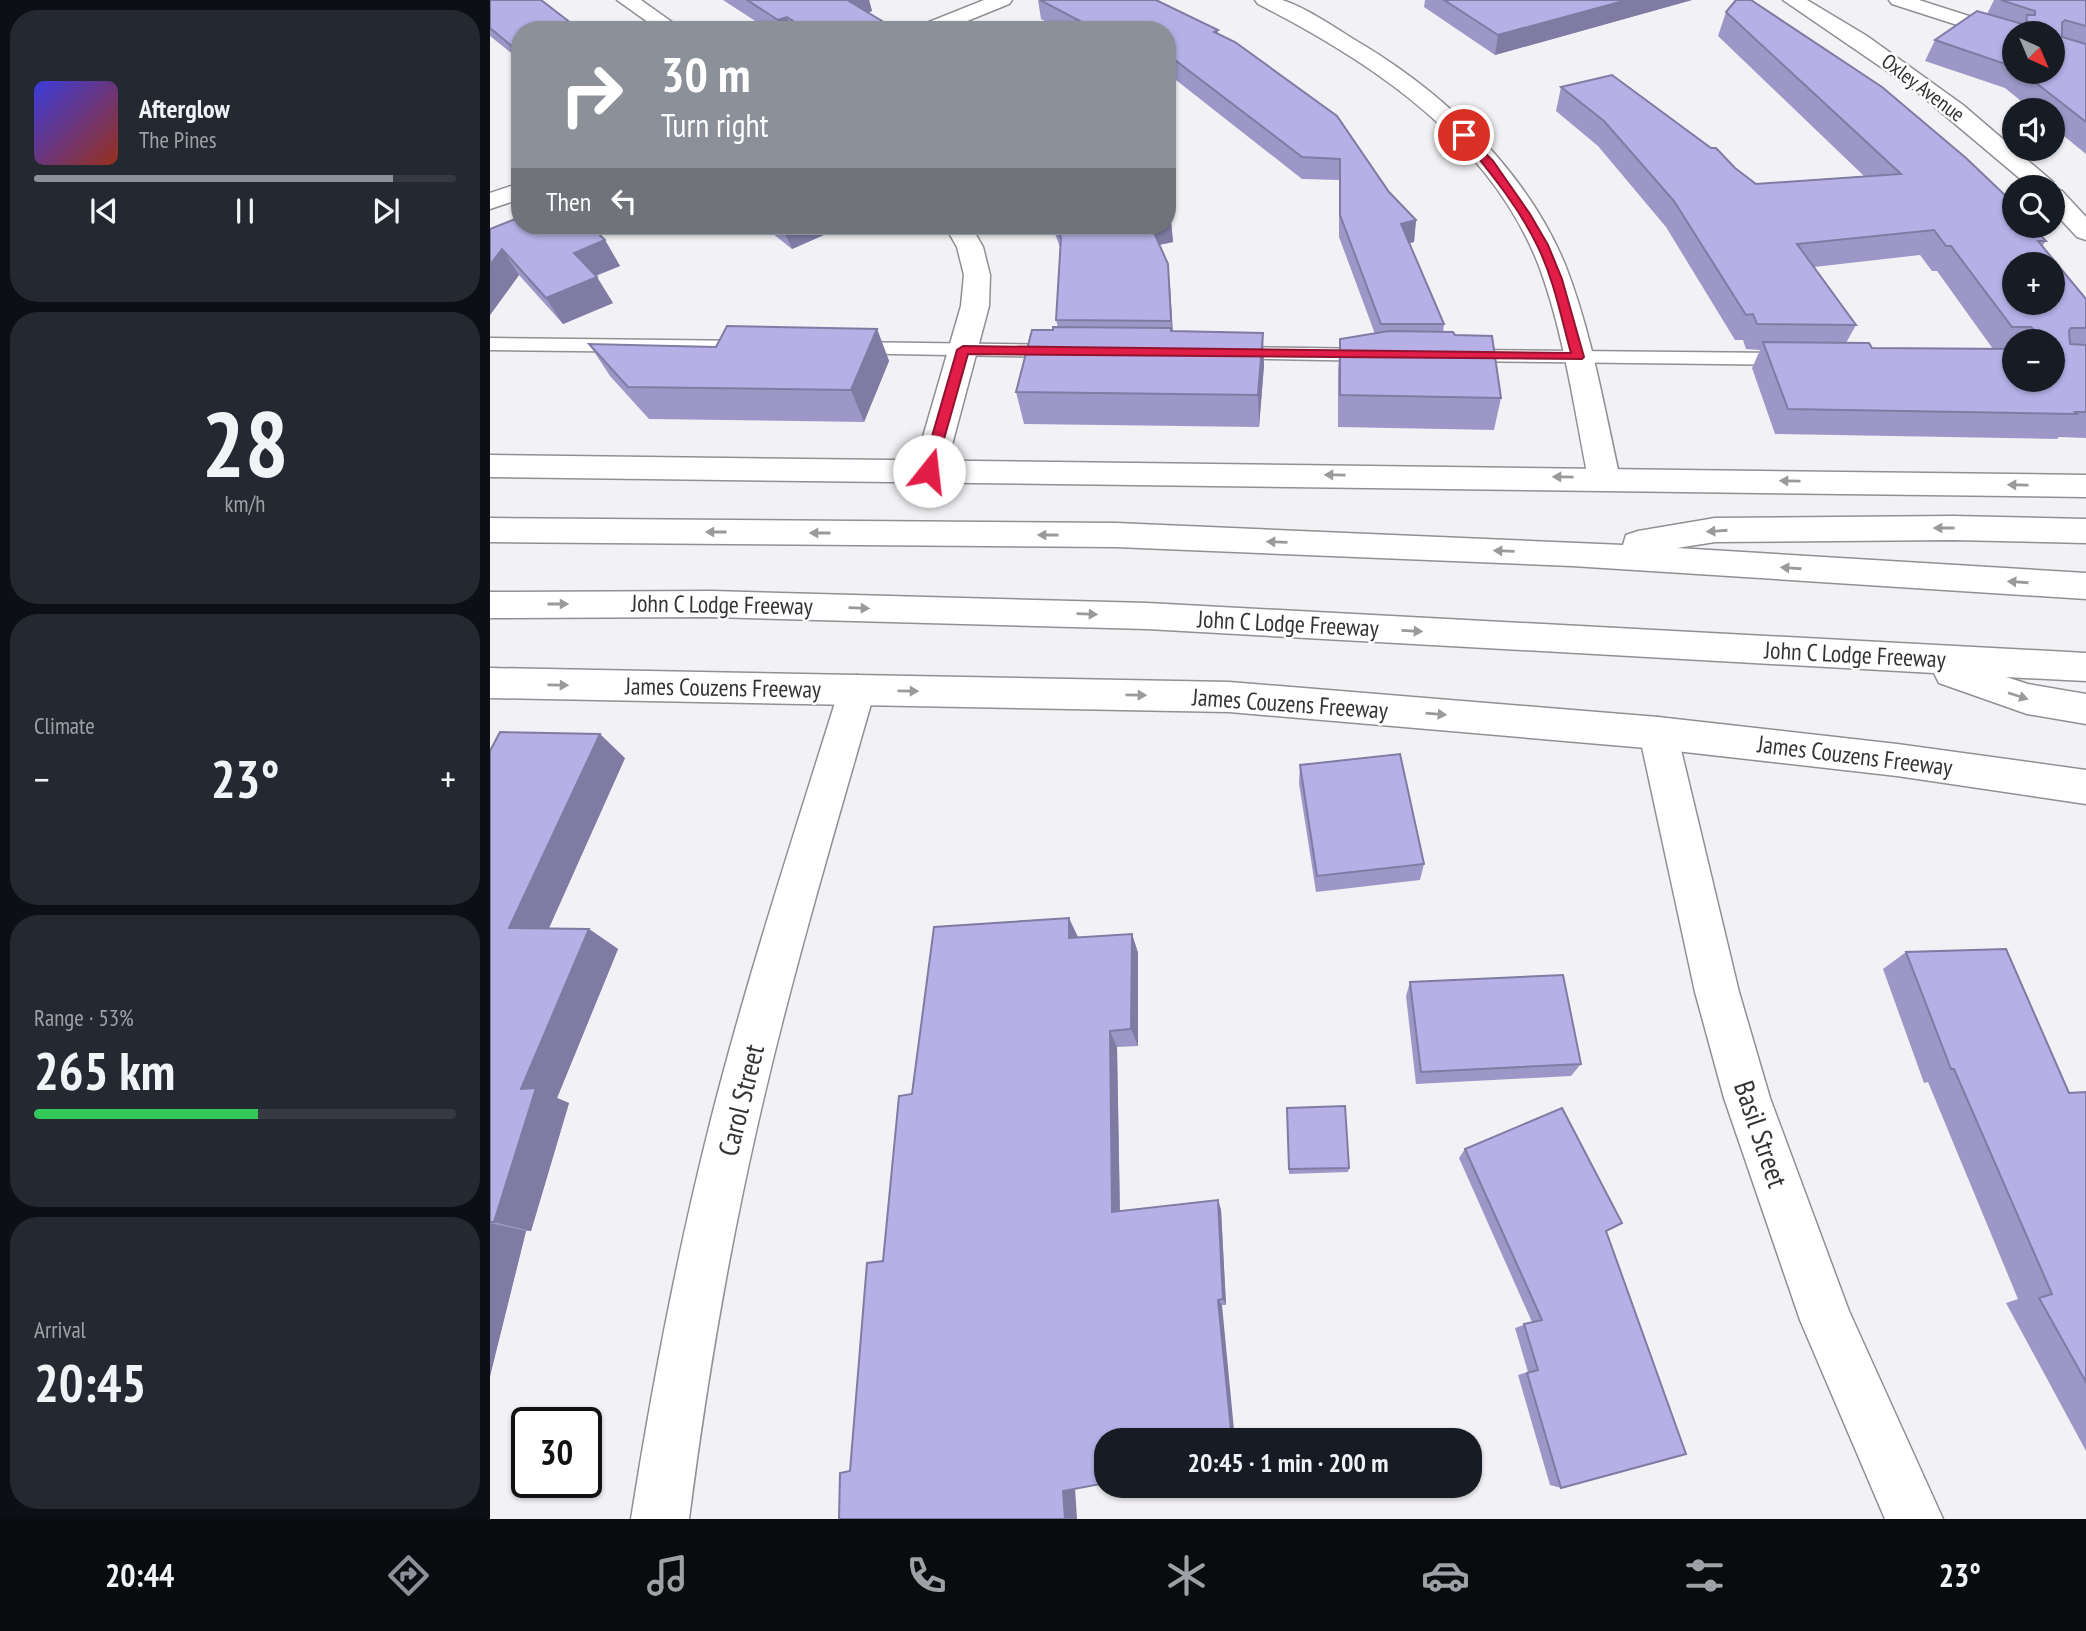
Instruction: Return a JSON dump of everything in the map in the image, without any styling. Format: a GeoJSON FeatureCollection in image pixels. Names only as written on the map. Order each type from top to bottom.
{"type":"FeatureCollection","features":[{"type":"Feature","properties":{"kind":"main road"},"geometry":{"type":"LineString","coordinates":[[627,0],[659,21]]}},
{"type":"Feature","properties":{"kind":"main road"},"geometry":{"type":"LineString","coordinates":[[949,21],[1002,0]]}},
{"type":"Feature","properties":{"kind":"main road"},"geometry":{"type":"LineString","coordinates":[[1265,0],[1311,22],[1395,74],[1452,121],[1490,163],[1543,245],[1557,279],[1578,357],[1604,478]]}},
{"type":"Feature","properties":{"kind":"main road","name":"Oxley Avenue"},"geometry":{"type":"LineString","coordinates":[[1793,0],[1860,41],[1939,97],[2030,175]]}},
{"type":"Feature","properties":{"kind":"main road"},"geometry":{"type":"LineString","coordinates":[[1899,0],[2002,33]]}},
{"type":"Feature","properties":{"kind":"main road"},"geometry":{"type":"LineString","coordinates":[[490,202],[511,194]]}},
{"type":"Feature","properties":{"kind":"main road"},"geometry":{"type":"LineString","coordinates":[[2065,209],[2086,232]]}},
{"type":"Feature","properties":{"kind":"main road"},"geometry":{"type":"LineString","coordinates":[[929,471],[975,306],[977,275],[970,247],[963,235]]}},
{"type":"Feature","properties":{"kind":"main road"},"geometry":{"type":"LineString","coordinates":[[490,466],[2086,486]]}},
{"type":"Feature","properties":{"kind":"main road"},"geometry":{"type":"LineString","coordinates":[[1572,554],[1715,530],[1954,528],[2086,531]]}},
{"type":"Feature","properties":{"kind":"main road"},"geometry":{"type":"LineString","coordinates":[[490,530],[1116,535],[1572,554],[2086,586]]}},
{"type":"Feature","properties":{"kind":"main road","name":"John C Lodge Freeway"},"geometry":{"type":"LineString","coordinates":[[490,605],[712,604],[1147,616],[2086,667]]}},
{"type":"Feature","properties":{"kind":"main road"},"geometry":{"type":"LineString","coordinates":[[1906,658],[2027,699],[2086,709]]}},
{"type":"Feature","properties":{"kind":"main road","name":"James Couzens Freeway"},"geometry":{"type":"LineString","coordinates":[[490,683],[1229,697],[1658,733],[1897,760],[2086,787]]}},
{"type":"Feature","properties":{"kind":"main road","name":"Carol Street"},"geometry":{"type":"LineString","coordinates":[[660,1519],[669,1454],[716,1201],[748,1065],[857,690]]}},
{"type":"Feature","properties":{"kind":"main road","name":"Basil Street"},"geometry":{"type":"LineString","coordinates":[[1658,733],[1717,992],[1747,1098],[1826,1320],[1914,1519]]}},
{"type":"Feature","properties":{"kind":"lane"},"geometry":{"type":"LineString","coordinates":[[490,344],[777,347]]}},
{"type":"Feature","properties":{"kind":"lane"},"geometry":{"type":"LineString","coordinates":[[832,348],[1091,351]]}},
{"type":"Feature","properties":{"kind":"lane"},"geometry":{"type":"LineString","coordinates":[[1210,353],[1402,355]]}},
{"type":"Feature","properties":{"kind":"lane"},"geometry":{"type":"LineString","coordinates":[[1443,355],[1812,359]]}},
{"type":"Feature","properties":{"kind":"building"},"geometry":{"type":"Polygon","coordinates":[[[490,0],[541,0],[568,21],[511,21],[511,46],[490,28],[490,0]]]}},
{"type":"Feature","properties":{"kind":"building"},"geometry":{"type":"Polygon","coordinates":[[[747,0],[847,0],[882,21],[793,21],[787,17],[778,20],[747,0]]]}},
{"type":"Feature","properties":{"kind":"building"},"geometry":{"type":"Polygon","coordinates":[[[1040,0],[1156,0],[1218,30],[1214,32],[1235,42],[1337,116],[1389,192],[1416,220],[1401,224],[1444,324],[1381,324],[1340,215],[1340,159],[1302,157],[1176,61],[1176,21],[1080,21],[1040,0]]]}},
{"type":"Feature","properties":{"kind":"building"},"geometry":{"type":"Polygon","coordinates":[[[1444,0],[1627,0],[1498,35],[1444,0]]]}},
{"type":"Feature","properties":{"kind":"building"},"geometry":{"type":"Polygon","coordinates":[[[1736,0],[1751,0],[1882,87],[2002,192],[2002,238],[2043,238],[2046,241],[2038,241],[2047,252],[2002,252],[2002,314],[1951,246],[1946,246],[1934,230],[1797,244],[1856,325],[1757,324],[1753,314],[1746,315],[1674,201],[1604,121],[1561,87],[1612,75],[1711,148],[1716,148],[1735,168],[1756,184],[1901,174],[1726,12],[1736,0]]]}},
{"type":"Feature","properties":{"kind":"building"},"geometry":{"type":"Polygon","coordinates":[[[2001,0],[2086,0],[2086,26],[2065,20],[2026,21],[2027,15],[2035,15],[2035,11],[2001,0]]]}},
{"type":"Feature","properties":{"kind":"building"},"geometry":{"type":"Polygon","coordinates":[[[1977,11],[2012,21],[2002,21],[2002,63],[1935,40],[1977,11]]]}},
{"type":"Feature","properties":{"kind":"building"},"geometry":{"type":"Polygon","coordinates":[[[2065,38],[2086,44],[2086,122],[2065,106],[2065,98],[2055,98],[2037,84],[2065,84],[2065,38]]]}},
{"type":"Feature","properties":{"kind":"building"},"geometry":{"type":"Polygon","coordinates":[[[511,221],[511,235],[600,235],[605,240],[574,253],[597,277],[546,298],[502,249],[490,265],[490,229],[511,221]]]}},
{"type":"Feature","properties":{"kind":"building"},"geometry":{"type":"Polygon","coordinates":[[[1060,235],[1155,235],[1168,264],[1171,321],[1056,320],[1060,235]]]}},
{"type":"Feature","properties":{"kind":"building"},"geometry":{"type":"Polygon","coordinates":[[[2065,274],[2086,299],[2086,328],[2071,328],[2069,331],[2070,344],[2086,345],[2086,412],[1788,409],[1763,342],[1869,343],[1872,348],[2002,349],[2002,392],[2065,392],[2065,329],[2012,327],[2003,315],[2065,315],[2065,274]]]}},
{"type":"Feature","properties":{"kind":"building"},"geometry":{"type":"Polygon","coordinates":[[[727,326],[877,329],[851,390],[628,387],[589,344],[716,347],[727,326]]]}},
{"type":"Feature","properties":{"kind":"building"},"geometry":{"type":"Polygon","coordinates":[[[1053,327],[1171,328],[1171,331],[1263,333],[1258,395],[1016,392],[1032,330],[1053,330],[1053,327]]]}},
{"type":"Feature","properties":{"kind":"building"},"geometry":{"type":"Polygon","coordinates":[[[1389,331],[1453,332],[1455,335],[1492,336],[1501,398],[1340,395],[1340,339],[1389,331]]]}},
{"type":"Feature","properties":{"kind":"building"},"geometry":{"type":"Polygon","coordinates":[[[500,732],[600,734],[509,928],[589,929],[521,1089],[536,1088],[494,1222],[490,1222],[490,751],[500,732]]]}},
{"type":"Feature","properties":{"kind":"building"},"geometry":{"type":"Polygon","coordinates":[[[1400,754],[1424,864],[1317,876],[1300,765],[1400,754]]]}},
{"type":"Feature","properties":{"kind":"building"},"geometry":{"type":"Polygon","coordinates":[[[1069,918],[1069,938],[1132,934],[1131,1029],[1110,1031],[1112,1212],[1218,1200],[1223,1299],[1218,1300],[1231,1428],[1094,1428],[1094,1485],[1063,1491],[1065,1519],[839,1519],[840,1473],[850,1471],[867,1263],[883,1261],[899,1096],[912,1094],[934,927],[1069,918]]]}},
{"type":"Feature","properties":{"kind":"building"},"geometry":{"type":"Polygon","coordinates":[[[2006,949],[2069,1093],[2086,1092],[2086,1382],[2039,1298],[2052,1294],[1954,1069],[1951,1069],[1906,952],[2006,949]]]}},
{"type":"Feature","properties":{"kind":"building"},"geometry":{"type":"Polygon","coordinates":[[[1563,975],[1581,1064],[1421,1072],[1410,982],[1563,975]]]}},
{"type":"Feature","properties":{"kind":"building"},"geometry":{"type":"Polygon","coordinates":[[[1345,1106],[1349,1168],[1289,1169],[1287,1108],[1345,1106]]]}},
{"type":"Feature","properties":{"kind":"building"},"geometry":{"type":"Polygon","coordinates":[[[1562,1108],[1622,1223],[1606,1231],[1686,1454],[1561,1488],[1527,1373],[1538,1370],[1524,1324],[1542,1320],[1465,1149],[1562,1108]]]}},
{"type":"Feature","properties":{"kind":"route"},"geometry":{"type":"LineString","coordinates":[[929,471],[963,350],[1578,357],[1557,279],[1543,245],[1490,163],[1464,135]]}}]}
